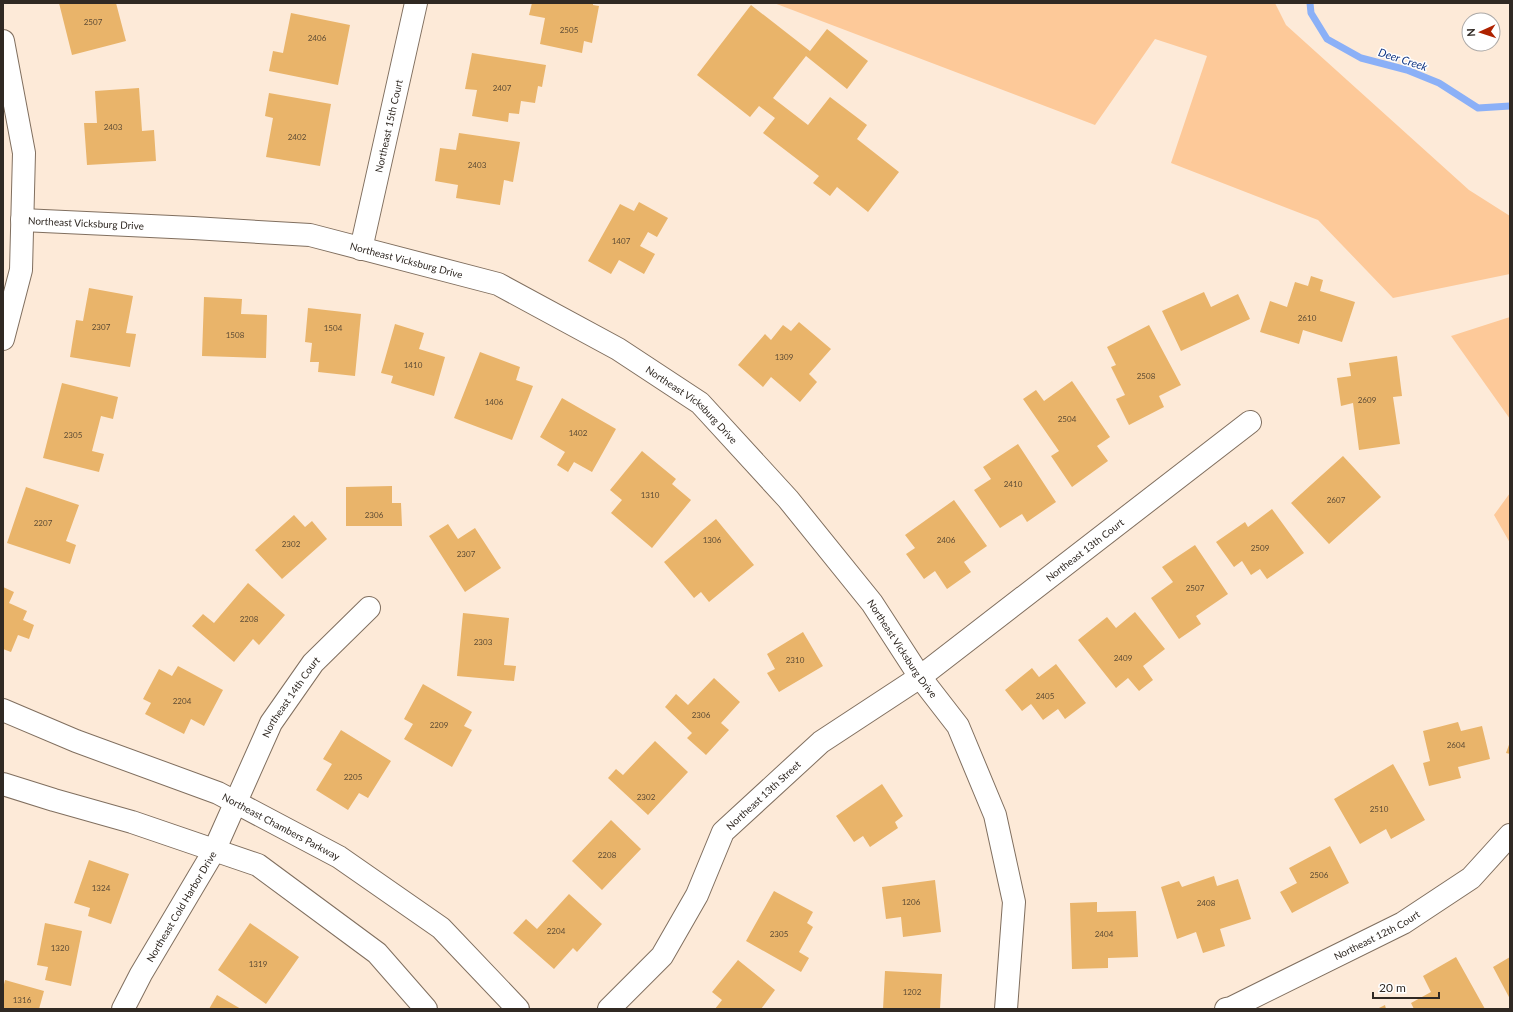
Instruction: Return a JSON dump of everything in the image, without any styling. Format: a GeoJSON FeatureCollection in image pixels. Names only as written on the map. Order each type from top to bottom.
{"type":"FeatureCollection","features":[{"type":"Feature","properties":{"kind":"street","name":"Northeast 15th Court"},"geometry":{"type":"LineString","coordinates":[[361,249],[416,3]]}},
{"type":"Feature","properties":{"kind":"street"},"geometry":{"type":"LineString","coordinates":[[3,41],[24,153],[21,270],[3,339]]}},
{"type":"Feature","properties":{"kind":"street","name":"Northeast Vicksburg Drive"},"geometry":{"type":"LineString","coordinates":[[22,220],[310,235],[498,284],[618,349],[700,403],[788,499],[872,603],[920,677],[958,726],[995,815],[1014,902],[1006,1009]]}},
{"type":"Feature","properties":{"kind":"street","name":"Northeast 13th Court"},"geometry":{"type":"LineString","coordinates":[[920,677],[1250,422]]}},
{"type":"Feature","properties":{"kind":"street","name":"Northeast 14th Court"},"geometry":{"type":"LineString","coordinates":[[235,802],[271,723],[313,663],[369,608]]}},
{"type":"Feature","properties":{"kind":"street","name":"Northeast 13th Street"},"geometry":{"type":"LineString","coordinates":[[609,1009],[662,956],[697,895],[723,832],[821,742],[920,677]]}},
{"type":"Feature","properties":{"kind":"street","name":"Northeast Chambers Parkway"},"geometry":{"type":"LineString","coordinates":[[3,710],[76,741],[218,793],[339,857],[441,928],[518,1009]]}},
{"type":"Feature","properties":{"kind":"street"},"geometry":{"type":"LineString","coordinates":[[3,784],[132,822],[258,865],[316,906],[377,953],[426,1009]]}},
{"type":"Feature","properties":{"kind":"street","name":"Northeast Cold Harbor Drive"},"geometry":{"type":"LineString","coordinates":[[123,1009],[141,974],[214,851],[235,802]]}},
{"type":"Feature","properties":{"kind":"street","name":"Northeast 12th Court"},"geometry":{"type":"LineString","coordinates":[[1226,1009],[1231,1008],[1403,923],[1471,878],[1510,835]]}},
{"type":"Feature","properties":{"kind":"shaded area"},"geometry":{"type":"Polygon","coordinates":[[[774,3],[1275,3],[1286,25],[1469,190],[1510,216],[1510,274],[1393,298],[1318,220],[1171,163],[1207,56],[1155,39],[1095,125],[774,3]]]}},
{"type":"Feature","properties":{"kind":"shaded area"},"geometry":{"type":"Polygon","coordinates":[[[1510,317],[1510,419],[1451,336],[1510,317]]]}},
{"type":"Feature","properties":{"kind":"shaded area"},"geometry":{"type":"Polygon","coordinates":[[[1510,493],[1510,543],[1494,515],[1510,493]]]}},
{"type":"Feature","properties":{"kind":"building"},"geometry":{"type":"Polygon","coordinates":[[[59,3],[116,3],[126,41],[72,55],[59,3]]]}},
{"type":"Feature","properties":{"kind":"building"},"geometry":{"type":"Polygon","coordinates":[[[532,3],[593,3],[593,5],[599,6],[592,43],[584,41],[582,53],[540,44],[545,18],[529,15],[532,3]]]}},
{"type":"Feature","properties":{"kind":"building"},"geometry":{"type":"Polygon","coordinates":[[[751,5],[810,51],[827,29],[868,61],[847,89],[806,56],[773,98],[808,125],[830,97],[867,125],[857,139],[899,172],[868,212],[837,187],[830,196],[813,183],[819,176],[763,133],[775,118],[759,106],[750,117],[697,75],[751,5]]]}},
{"type":"Feature","properties":{"kind":"building"},"geometry":{"type":"Polygon","coordinates":[[[291,13],[350,25],[338,85],[269,71],[273,51],[283,53],[291,13]]]}},
{"type":"Feature","properties":{"kind":"building"},"geometry":{"type":"Polygon","coordinates":[[[472,53],[546,65],[542,87],[538,86],[535,103],[521,101],[519,114],[509,113],[508,122],[472,116],[477,90],[465,89],[472,53]]]}},
{"type":"Feature","properties":{"kind":"building"},"geometry":{"type":"Polygon","coordinates":[[[139,88],[142,131],[154,130],[156,161],[87,165],[84,123],[97,123],[95,91],[139,88]]]}},
{"type":"Feature","properties":{"kind":"building"},"geometry":{"type":"Polygon","coordinates":[[[269,93],[331,104],[320,166],[266,157],[273,118],[265,116],[269,93]]]}},
{"type":"Feature","properties":{"kind":"building"},"geometry":{"type":"Polygon","coordinates":[[[459,133],[520,142],[513,182],[504,180],[500,205],[456,198],[458,185],[435,181],[440,148],[456,150],[459,133]]]}},
{"type":"Feature","properties":{"kind":"building"},"geometry":{"type":"Polygon","coordinates":[[[639,202],[668,218],[657,237],[648,232],[640,246],[655,254],[644,274],[619,260],[611,274],[588,261],[620,204],[634,211],[639,202]]]}},
{"type":"Feature","properties":{"kind":"building"},"geometry":{"type":"Polygon","coordinates":[[[1311,276],[1323,280],[1320,291],[1355,302],[1342,342],[1303,330],[1299,344],[1260,332],[1270,301],[1287,307],[1295,282],[1308,286],[1311,276]]]}},
{"type":"Feature","properties":{"kind":"building"},"geometry":{"type":"Polygon","coordinates":[[[89,288],[133,296],[126,333],[136,334],[130,367],[70,357],[76,320],[83,321],[89,288]]]}},
{"type":"Feature","properties":{"kind":"building"},"geometry":{"type":"Polygon","coordinates":[[[1204,292],[1211,307],[1238,294],[1250,319],[1181,351],[1162,311],[1204,292]]]}},
{"type":"Feature","properties":{"kind":"building"},"geometry":{"type":"Polygon","coordinates":[[[204,297],[242,299],[241,314],[267,315],[266,358],[202,356],[204,297]]]}},
{"type":"Feature","properties":{"kind":"building"},"geometry":{"type":"Polygon","coordinates":[[[308,308],[361,314],[355,376],[318,372],[319,362],[310,362],[312,343],[305,342],[308,308]]]}},
{"type":"Feature","properties":{"kind":"building"},"geometry":{"type":"Polygon","coordinates":[[[799,322],[831,349],[809,374],[817,382],[800,402],[771,377],[763,387],[738,365],[765,334],[771,340],[783,325],[791,331],[799,322]]]}},
{"type":"Feature","properties":{"kind":"building"},"geometry":{"type":"Polygon","coordinates":[[[395,324],[424,333],[419,349],[445,357],[434,396],[391,383],[393,376],[381,373],[395,324]]]}},
{"type":"Feature","properties":{"kind":"building"},"geometry":{"type":"Polygon","coordinates":[[[1149,325],[1181,385],[1159,396],[1164,407],[1129,425],[1116,399],[1125,395],[1111,367],[1116,365],[1107,347],[1149,325]]]}},
{"type":"Feature","properties":{"kind":"building"},"geometry":{"type":"Polygon","coordinates":[[[480,352],[520,367],[516,380],[533,386],[512,440],[454,418],[480,352]]]}},
{"type":"Feature","properties":{"kind":"building"},"geometry":{"type":"Polygon","coordinates":[[[1397,356],[1402,396],[1393,397],[1400,444],[1359,450],[1353,403],[1341,406],[1337,378],[1351,376],[1349,363],[1397,356]]]}},
{"type":"Feature","properties":{"kind":"building"},"geometry":{"type":"Polygon","coordinates":[[[1072,381],[1110,437],[1097,446],[1108,461],[1072,487],[1051,456],[1059,451],[1023,399],[1036,390],[1044,401],[1072,381]]]}},
{"type":"Feature","properties":{"kind":"building"},"geometry":{"type":"Polygon","coordinates":[[[62,383],[118,397],[113,419],[101,416],[92,451],[104,454],[99,472],[43,458],[62,383]]]}},
{"type":"Feature","properties":{"kind":"building"},"geometry":{"type":"Polygon","coordinates":[[[562,398],[616,429],[592,472],[574,462],[568,472],[557,465],[565,452],[540,437],[562,398]]]}},
{"type":"Feature","properties":{"kind":"building"},"geometry":{"type":"Polygon","coordinates":[[[1018,444],[1056,502],[1027,522],[1022,514],[1000,528],[974,490],[991,479],[983,467],[1018,444]]]}},
{"type":"Feature","properties":{"kind":"building"},"geometry":{"type":"Polygon","coordinates":[[[642,451],[676,479],[672,484],[691,500],[652,548],[611,513],[622,500],[610,490],[642,451]]]}},
{"type":"Feature","properties":{"kind":"building"},"geometry":{"type":"Polygon","coordinates":[[[1343,456],[1381,497],[1329,544],[1291,503],[1343,456]]]}},
{"type":"Feature","properties":{"kind":"building"},"geometry":{"type":"Polygon","coordinates":[[[392,486],[392,503],[401,503],[402,526],[346,526],[346,487],[392,486]]]}},
{"type":"Feature","properties":{"kind":"building"},"geometry":{"type":"Polygon","coordinates":[[[26,487],[79,505],[66,541],[76,545],[70,564],[7,543],[26,487]]]}},
{"type":"Feature","properties":{"kind":"building"},"geometry":{"type":"Polygon","coordinates":[[[954,500],[987,546],[964,562],[971,572],[947,589],[935,571],[924,579],[906,554],[915,548],[905,535],[954,500]]]}},
{"type":"Feature","properties":{"kind":"building"},"geometry":{"type":"Polygon","coordinates":[[[1272,509],[1304,553],[1267,579],[1260,569],[1251,575],[1242,561],[1234,567],[1216,542],[1245,522],[1248,527],[1272,509]]]}},
{"type":"Feature","properties":{"kind":"building"},"geometry":{"type":"Polygon","coordinates":[[[294,515],[305,527],[312,521],[327,539],[282,579],[255,550],[294,515]]]}},
{"type":"Feature","properties":{"kind":"building"},"geometry":{"type":"Polygon","coordinates":[[[716,519],[754,565],[709,602],[701,592],[694,598],[664,562],[716,519]]]}},
{"type":"Feature","properties":{"kind":"building"},"geometry":{"type":"Polygon","coordinates":[[[448,524],[458,539],[475,528],[501,568],[465,592],[429,536],[448,524]]]}},
{"type":"Feature","properties":{"kind":"building"},"geometry":{"type":"Polygon","coordinates":[[[1195,545],[1228,594],[1196,616],[1201,624],[1179,639],[1151,598],[1173,582],[1162,567],[1195,545]]]}},
{"type":"Feature","properties":{"kind":"building"},"geometry":{"type":"Polygon","coordinates":[[[248,583],[285,615],[259,645],[253,639],[234,662],[192,626],[203,614],[214,623],[248,583]]]}},
{"type":"Feature","properties":{"kind":"building"},"geometry":{"type":"Polygon","coordinates":[[[3,587],[14,592],[9,603],[27,611],[23,620],[34,625],[29,639],[18,635],[11,652],[3,649],[3,587]]]}},
{"type":"Feature","properties":{"kind":"building"},"geometry":{"type":"Polygon","coordinates":[[[1135,612],[1165,649],[1143,666],[1153,680],[1139,691],[1128,678],[1116,688],[1078,640],[1107,617],[1116,628],[1135,612]]]}},
{"type":"Feature","properties":{"kind":"building"},"geometry":{"type":"Polygon","coordinates":[[[463,613],[509,618],[504,665],[516,666],[514,681],[457,676],[463,613]]]}},
{"type":"Feature","properties":{"kind":"building"},"geometry":{"type":"Polygon","coordinates":[[[803,632],[823,666],[779,692],[767,673],[775,669],[767,654],[803,632]]]}},
{"type":"Feature","properties":{"kind":"building"},"geometry":{"type":"Polygon","coordinates":[[[1056,664],[1086,703],[1065,719],[1058,709],[1043,720],[1031,704],[1022,711],[1005,690],[1032,668],[1039,677],[1056,664]]]}},
{"type":"Feature","properties":{"kind":"building"},"geometry":{"type":"Polygon","coordinates":[[[178,666],[223,690],[204,726],[191,719],[184,734],[145,714],[151,703],[143,699],[159,669],[172,676],[178,666]]]}},
{"type":"Feature","properties":{"kind":"building"},"geometry":{"type":"Polygon","coordinates":[[[714,678],[740,702],[721,723],[729,730],[706,755],[687,738],[692,733],[665,707],[676,694],[688,705],[714,678]]]}},
{"type":"Feature","properties":{"kind":"building"},"geometry":{"type":"Polygon","coordinates":[[[423,684],[472,712],[464,726],[472,730],[452,767],[404,739],[413,724],[404,719],[423,684]]]}},
{"type":"Feature","properties":{"kind":"building"},"geometry":{"type":"Polygon","coordinates":[[[1458,722],[1461,731],[1482,726],[1490,759],[1458,767],[1461,778],[1429,786],[1423,763],[1430,761],[1423,731],[1458,722]]]}},
{"type":"Feature","properties":{"kind":"building"},"geometry":{"type":"Polygon","coordinates":[[[341,730],[391,761],[368,798],[359,793],[348,810],[316,790],[332,764],[323,759],[341,730]]]}},
{"type":"Feature","properties":{"kind":"building"},"geometry":{"type":"Polygon","coordinates":[[[655,741],[688,772],[648,815],[608,778],[616,769],[623,775],[655,741]]]}},
{"type":"Feature","properties":{"kind":"building"},"geometry":{"type":"Polygon","coordinates":[[[1510,742],[1510,754],[1506,753],[1510,742]]]}},
{"type":"Feature","properties":{"kind":"building"},"geometry":{"type":"Polygon","coordinates":[[[1393,764],[1425,820],[1391,839],[1386,829],[1360,844],[1334,799],[1393,764]]]}},
{"type":"Feature","properties":{"kind":"building"},"geometry":{"type":"Polygon","coordinates":[[[882,784],[903,816],[895,822],[898,828],[870,847],[863,836],[854,842],[836,816],[882,784]]]}},
{"type":"Feature","properties":{"kind":"building"},"geometry":{"type":"Polygon","coordinates":[[[611,820],[641,849],[602,890],[572,861],[611,820]]]}},
{"type":"Feature","properties":{"kind":"building"},"geometry":{"type":"Polygon","coordinates":[[[1330,846],[1349,883],[1292,913],[1280,892],[1297,883],[1289,868],[1330,846]]]}},
{"type":"Feature","properties":{"kind":"building"},"geometry":{"type":"Polygon","coordinates":[[[89,860],[129,874],[111,924],[88,916],[90,908],[74,903],[89,860]]]}},
{"type":"Feature","properties":{"kind":"building"},"geometry":{"type":"Polygon","coordinates":[[[1214,876],[1217,886],[1238,879],[1251,919],[1220,929],[1225,946],[1203,953],[1196,932],[1177,939],[1161,887],[1179,881],[1182,887],[1214,876]]]}},
{"type":"Feature","properties":{"kind":"building"},"geometry":{"type":"Polygon","coordinates":[[[935,880],[941,932],[903,937],[901,917],[886,919],[882,887],[935,880]]]}},
{"type":"Feature","properties":{"kind":"building"},"geometry":{"type":"Polygon","coordinates":[[[774,891],[813,912],[807,923],[813,927],[799,952],[809,958],[801,972],[746,941],[774,891]]]}},
{"type":"Feature","properties":{"kind":"building"},"geometry":{"type":"Polygon","coordinates":[[[569,894],[602,924],[577,952],[573,948],[554,969],[513,933],[526,919],[537,929],[569,894]]]}},
{"type":"Feature","properties":{"kind":"building"},"geometry":{"type":"Polygon","coordinates":[[[1097,902],[1097,912],[1136,911],[1138,957],[1108,958],[1108,968],[1072,969],[1070,903],[1097,902]]]}},
{"type":"Feature","properties":{"kind":"building"},"geometry":{"type":"Polygon","coordinates":[[[45,923],[82,931],[71,986],[45,980],[48,967],[37,965],[45,923]]]}},
{"type":"Feature","properties":{"kind":"building"},"geometry":{"type":"Polygon","coordinates":[[[250,923],[299,957],[266,1004],[218,970],[250,923]]]}},
{"type":"Feature","properties":{"kind":"building"},"geometry":{"type":"Polygon","coordinates":[[[1456,957],[1485,1009],[1414,1009],[1411,1003],[1431,992],[1423,976],[1456,957]]]}},
{"type":"Feature","properties":{"kind":"building"},"geometry":{"type":"Polygon","coordinates":[[[1510,957],[1510,999],[1493,967],[1510,957]]]}},
{"type":"Feature","properties":{"kind":"building"},"geometry":{"type":"Polygon","coordinates":[[[738,960],[775,990],[761,1009],[715,1009],[722,1000],[712,992],[738,960]]]}},
{"type":"Feature","properties":{"kind":"building"},"geometry":{"type":"Polygon","coordinates":[[[885,971],[942,974],[940,1009],[883,1009],[885,971]]]}},
{"type":"Feature","properties":{"kind":"building"},"geometry":{"type":"Polygon","coordinates":[[[5,980],[44,991],[39,1009],[3,1009],[3,989],[5,980]]]}},
{"type":"Feature","properties":{"kind":"building"},"geometry":{"type":"Polygon","coordinates":[[[217,995],[241,1009],[209,1009],[217,995]]]}},
{"type":"Feature","properties":{"kind":"building"},"geometry":{"type":"Polygon","coordinates":[[[1385,1005],[1386,1009],[1377,1009],[1385,1005]]]}},
{"type":"Feature","properties":{"kind":"waterway","name":"Deer Creek"},"geometry":{"type":"LineString","coordinates":[[1310,3],[1311,13],[1327,39],[1361,58],[1407,70],[1439,83],[1478,108],[1510,106]]}}]}
